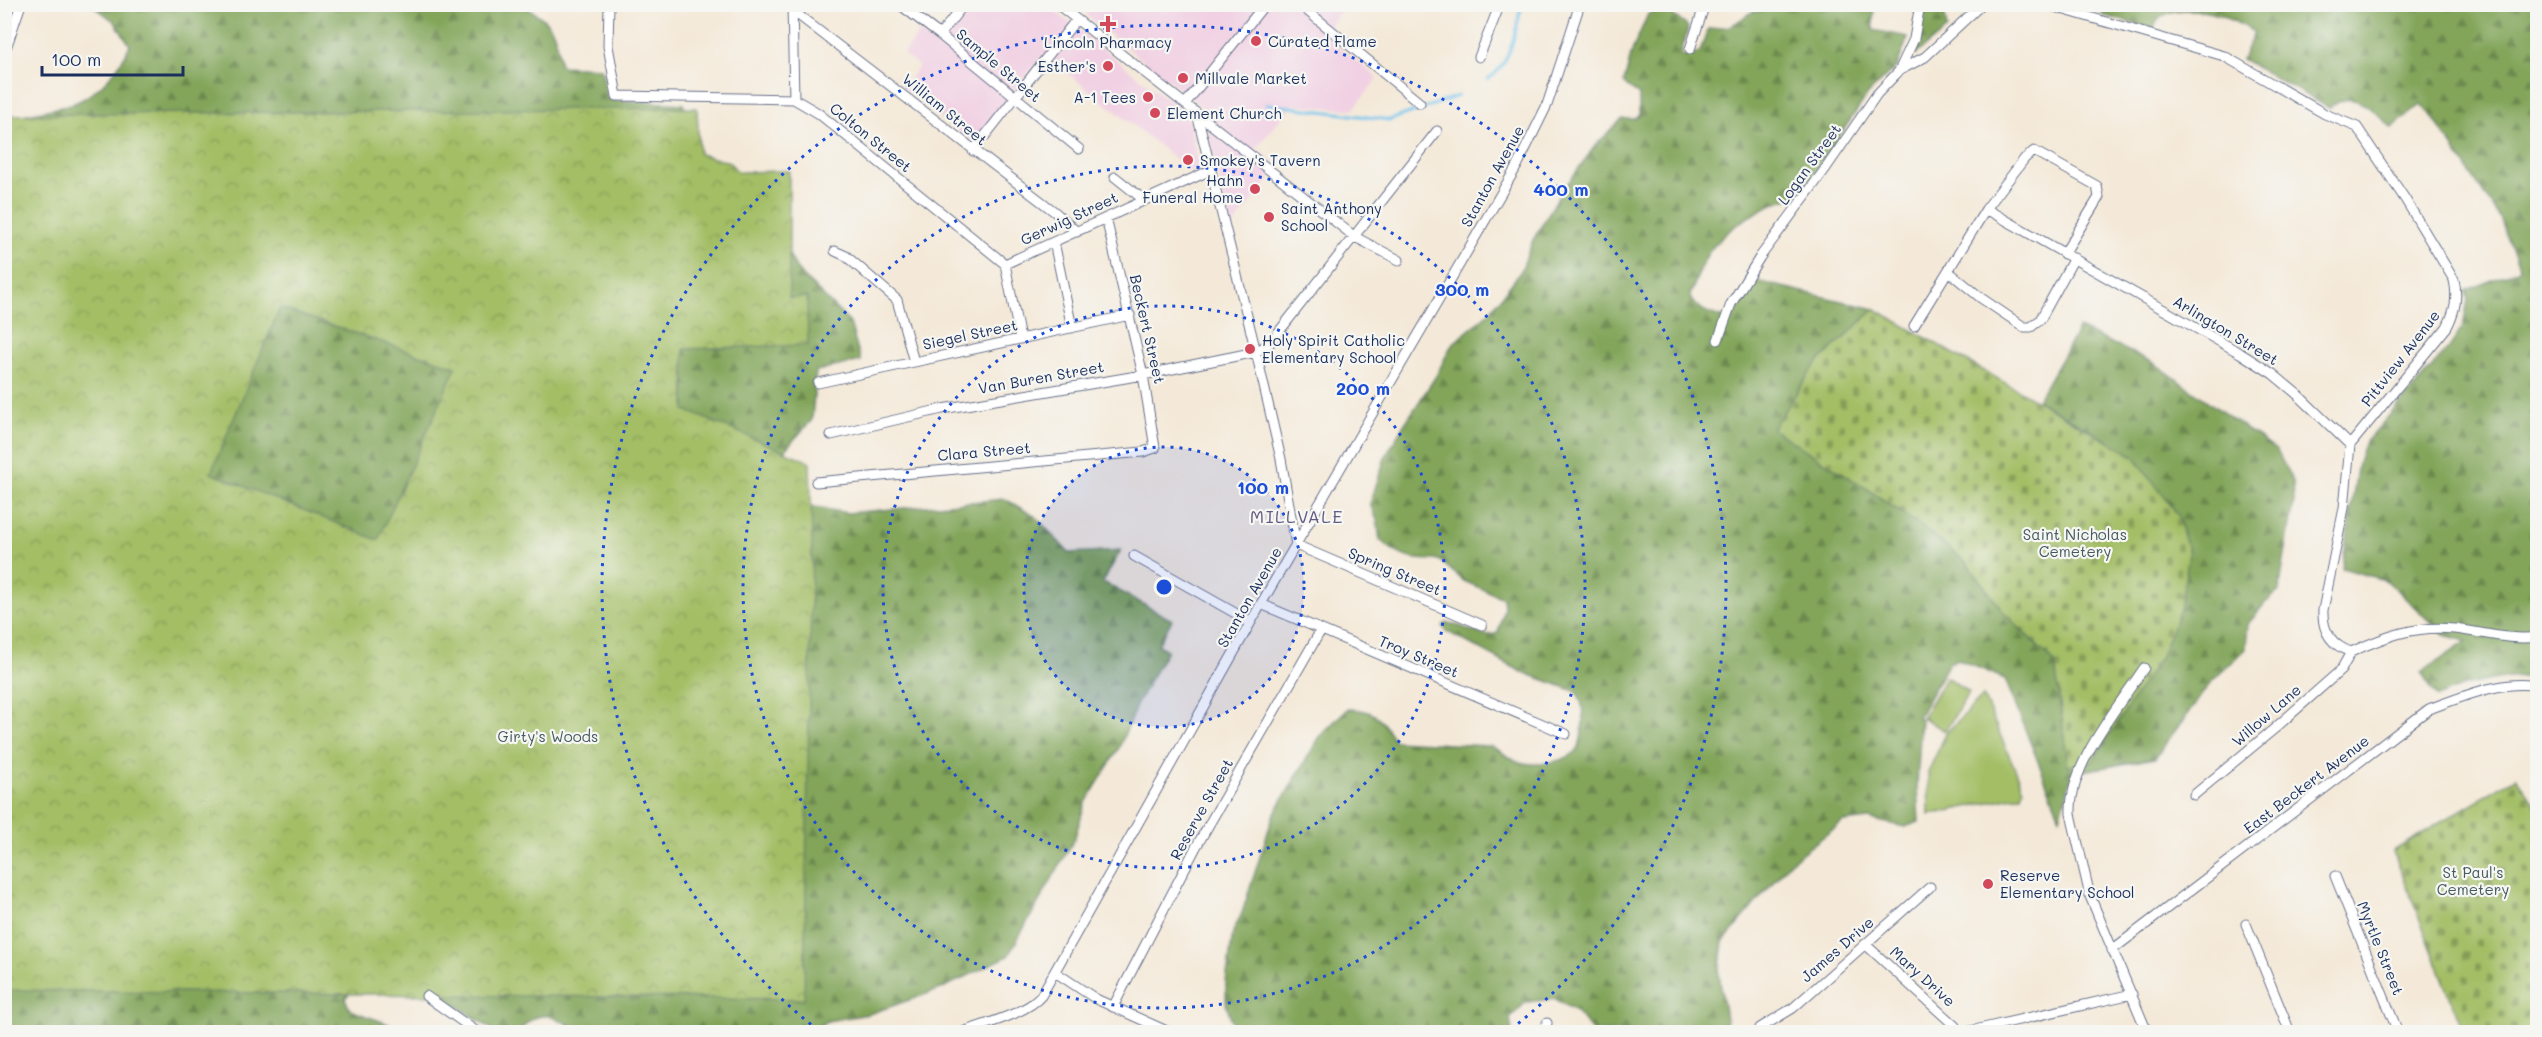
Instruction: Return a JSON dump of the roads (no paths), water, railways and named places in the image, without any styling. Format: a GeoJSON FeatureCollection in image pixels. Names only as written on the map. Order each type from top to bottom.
{"type":"FeatureCollection","features":[{"type":"Feature","properties":{"kind":"street"},"geometry":{"type":"LineString","coordinates":[[4,54],[21,4]]}},
{"type":"Feature","properties":{"kind":"street"},"geometry":{"type":"LineString","coordinates":[[609,4],[608,46],[617,96],[795,99],[793,8]]}},
{"type":"Feature","properties":{"kind":"street","name":"Sample Street"},"geometry":{"type":"LineString","coordinates":[[899,4],[1079,149]]}},
{"type":"Feature","properties":{"kind":"street"},"geometry":{"type":"LineString","coordinates":[[940,35],[964,4]]}},
{"type":"Feature","properties":{"kind":"street"},"geometry":{"type":"LineString","coordinates":[[1057,4],[1355,237],[1399,260]]}},
{"type":"Feature","properties":{"kind":"street"},"geometry":{"type":"LineString","coordinates":[[1185,105],[1265,4]]}},
{"type":"Feature","properties":{"kind":"street"},"geometry":{"type":"LineString","coordinates":[[1299,4],[1420,103]]}},
{"type":"Feature","properties":{"kind":"street"},"geometry":{"type":"LineString","coordinates":[[1479,57],[1500,4]]}},
{"type":"Feature","properties":{"kind":"street","name":"Stanton Avenue"},"geometry":{"type":"LineString","coordinates":[[963,1032],[1036,1003],[1055,972],[1261,604],[1517,166],[1546,105],[1580,4]]}},
{"type":"Feature","properties":{"kind":"street"},"geometry":{"type":"LineString","coordinates":[[1690,49],[1705,4]]}},
{"type":"Feature","properties":{"kind":"street","name":"Logan Street"},"geometry":{"type":"LineString","coordinates":[[1718,340],[1731,304],[1760,257],[1877,94],[1899,71],[1914,39],[1920,4]]}},
{"type":"Feature","properties":{"kind":"street"},"geometry":{"type":"LineString","coordinates":[[1899,71],[1925,57],[1982,4]]}},
{"type":"Feature","properties":{"kind":"street","name":"Pittview Avenue"},"geometry":{"type":"LineString","coordinates":[[2043,4],[2224,56],[2325,114],[2357,127],[2405,199],[2454,280],[2457,295],[2454,313],[2447,327],[2350,446]]}},
{"type":"Feature","properties":{"kind":"street","name":"William Street"},"geometry":{"type":"LineString","coordinates":[[793,8],[973,151],[1056,212],[1077,232]]}},
{"type":"Feature","properties":{"kind":"street"},"geometry":{"type":"LineString","coordinates":[[973,151],[1076,20]]}},
{"type":"Feature","properties":{"kind":"street","name":"Colton Street"},"geometry":{"type":"LineString","coordinates":[[795,99],[818,113],[1005,264]]}},
{"type":"Feature","properties":{"kind":"street"},"geometry":{"type":"LineString","coordinates":[[1197,114],[1257,352],[1281,459],[1296,545]]}},
{"type":"Feature","properties":{"kind":"street"},"geometry":{"type":"LineString","coordinates":[[1257,352],[1270,343],[1437,131]]}},
{"type":"Feature","properties":{"kind":"street"},"geometry":{"type":"LineString","coordinates":[[1914,326],[1986,209],[2025,158],[2034,151],[2097,186],[2099,196],[2064,254]]}},
{"type":"Feature","properties":{"kind":"street","name":"Gerwig Street"},"geometry":{"type":"LineString","coordinates":[[1005,264],[1211,170]]}},
{"type":"Feature","properties":{"kind":"street"},"geometry":{"type":"LineString","coordinates":[[1115,177],[1144,200]]}},
{"type":"Feature","properties":{"kind":"street","name":"Arlington Street"},"geometry":{"type":"LineString","coordinates":[[1986,209],[2273,374],[2350,446]]}},
{"type":"Feature","properties":{"kind":"street","name":"Beckert Street"},"geometry":{"type":"LineString","coordinates":[[1106,218],[1143,375],[1155,448]]}},
{"type":"Feature","properties":{"kind":"street"},"geometry":{"type":"LineString","coordinates":[[1054,242],[1072,328]]}},
{"type":"Feature","properties":{"kind":"street"},"geometry":{"type":"LineString","coordinates":[[846,256],[854,249]]}},
{"type":"Feature","properties":{"kind":"street"},"geometry":{"type":"LineString","coordinates":[[835,251],[846,256],[897,300],[914,362]]}},
{"type":"Feature","properties":{"kind":"street"},"geometry":{"type":"LineString","coordinates":[[1948,271],[1981,298],[2024,327],[2031,327],[2040,320],[2074,258]]}},
{"type":"Feature","properties":{"kind":"street"},"geometry":{"type":"LineString","coordinates":[[1005,264],[1020,339]]}},
{"type":"Feature","properties":{"kind":"street","name":"Siegel Street"},"geometry":{"type":"LineString","coordinates":[[818,383],[1130,315]]}},
{"type":"Feature","properties":{"kind":"street","name":"Van Buren Street"},"geometry":{"type":"LineString","coordinates":[[831,435],[942,409],[1143,375],[1257,352]]}},
{"type":"Feature","properties":{"kind":"street"},"geometry":{"type":"LineString","coordinates":[[2350,446],[2344,508],[2323,620],[2329,638],[2335,645],[2351,652],[2414,628],[2454,629],[2506,638],[2538,637]]}},
{"type":"Feature","properties":{"kind":"street","name":"Clara Street"},"geometry":{"type":"LineString","coordinates":[[816,482],[1143,452],[1155,448]]}},
{"type":"Feature","properties":{"kind":"street","name":"Spring Street"},"geometry":{"type":"LineString","coordinates":[[1296,545],[1482,625]]}},
{"type":"Feature","properties":{"kind":"street"},"geometry":{"type":"LineString","coordinates":[[1134,556],[1251,622]]}},
{"type":"Feature","properties":{"kind":"street","name":"Troy Street"},"geometry":{"type":"LineString","coordinates":[[1261,604],[1566,734]]}},
{"type":"Feature","properties":{"kind":"street","name":"Reserve Street"},"geometry":{"type":"LineString","coordinates":[[1113,1007],[1202,838],[1321,630]]}},
{"type":"Feature","properties":{"kind":"street","name":"Willow Lane"},"geometry":{"type":"LineString","coordinates":[[2194,795],[2341,670],[2351,652]]}},
{"type":"Feature","properties":{"kind":"street"},"geometry":{"type":"LineString","coordinates":[[2144,668],[2082,765],[2070,800],[2071,814],[2090,896],[2147,1032]]}},
{"type":"Feature","properties":{"kind":"street","name":"East Beckert Avenue"},"geometry":{"type":"LineString","coordinates":[[2112,950],[2429,709],[2486,690],[2512,686],[2538,686]]}},
{"type":"Feature","properties":{"kind":"street","name":"Myrtle Street"},"geometry":{"type":"LineString","coordinates":[[2335,876],[2398,1032]]}},
{"type":"Feature","properties":{"kind":"street","name":"James Drive"},"geometry":{"type":"LineString","coordinates":[[1760,1028],[1793,1008],[1930,887]]}},
{"type":"Feature","properties":{"kind":"street"},"geometry":{"type":"LineString","coordinates":[[2246,924],[2290,1032]]}},
{"type":"Feature","properties":{"kind":"street","name":"Mary Drive"},"geometry":{"type":"LineString","coordinates":[[1865,944],[1955,1026],[1957,1032]]}},
{"type":"Feature","properties":{"kind":"street"},"geometry":{"type":"LineString","coordinates":[[1055,972],[1096,999],[1169,1032]]}},
{"type":"Feature","properties":{"kind":"street"},"geometry":{"type":"LineString","coordinates":[[1966,1032],[2024,1021],[2132,994]]}},
{"type":"Feature","properties":{"kind":"street"},"geometry":{"type":"LineString","coordinates":[[426,996],[477,1032]]}},
{"type":"Feature","properties":{"kind":"street"},"geometry":{"type":"LineString","coordinates":[[2024,1021],[2026,1032]]}},
{"type":"Feature","properties":{"kind":"waterway"},"geometry":{"type":"LineString","coordinates":[[1488,79],[1496,73],[1507,56],[1522,4]]}},
{"type":"Feature","properties":{"kind":"waterway"},"geometry":{"type":"LineString","coordinates":[[1267,104],[1390,120],[1458,96]]}},
{"type":"Feature","properties":{"kind":"waterway"},"geometry":{"type":"LineString","coordinates":[[2079,871],[2086,908]]}},
{"type":"Feature","properties":{"kind":"place","name":"Lincoln Pharmacy"},"geometry":{"type":"Point","coordinates":[1108,24]}},
{"type":"Feature","properties":{"kind":"place","name":"Curated Flame"},"geometry":{"type":"Point","coordinates":[1256,41]}},
{"type":"Feature","properties":{"kind":"place","name":"Esther's"},"geometry":{"type":"Point","coordinates":[1108,66]}},
{"type":"Feature","properties":{"kind":"place","name":"Millvale Market"},"geometry":{"type":"Point","coordinates":[1183,78]}},
{"type":"Feature","properties":{"kind":"place","name":"A-1 Tees"},"geometry":{"type":"Point","coordinates":[1148,97]}},
{"type":"Feature","properties":{"kind":"place","name":"Element Church"},"geometry":{"type":"Point","coordinates":[1155,113]}},
{"type":"Feature","properties":{"kind":"place","name":"Smokey's Tavern"},"geometry":{"type":"Point","coordinates":[1188,160]}},
{"type":"Feature","properties":{"kind":"place","name":"Hahn Funeral Home"},"geometry":{"type":"Point","coordinates":[1255,189]}},
{"type":"Feature","properties":{"kind":"place","name":"Saint Anthony School"},"geometry":{"type":"Point","coordinates":[1269,217]}},
{"type":"Feature","properties":{"kind":"place","name":"Holy Spirit Catholic Elementary School"},"geometry":{"type":"Point","coordinates":[1250,349]}},
{"type":"Feature","properties":{"kind":"place","name":"Reserve Elementary School"},"geometry":{"type":"Point","coordinates":[1988,884]}},
{"type":"Feature","properties":{"kind":"district","name":"MILLVALE"},"geometry":{"type":"Point","coordinates":[1297,516]}},
{"type":"Feature","properties":{"kind":"park label","name":"Saint Nicholas Cemetery"},"geometry":{"type":"Point","coordinates":[2075,542]}},
{"type":"Feature","properties":{"kind":"park label","name":"Girty's Woods"},"geometry":{"type":"Point","coordinates":[548,736]}},
{"type":"Feature","properties":{"kind":"park label","name":"St Paul's Cemetery"},"geometry":{"type":"Point","coordinates":[2473,880]}}]}
